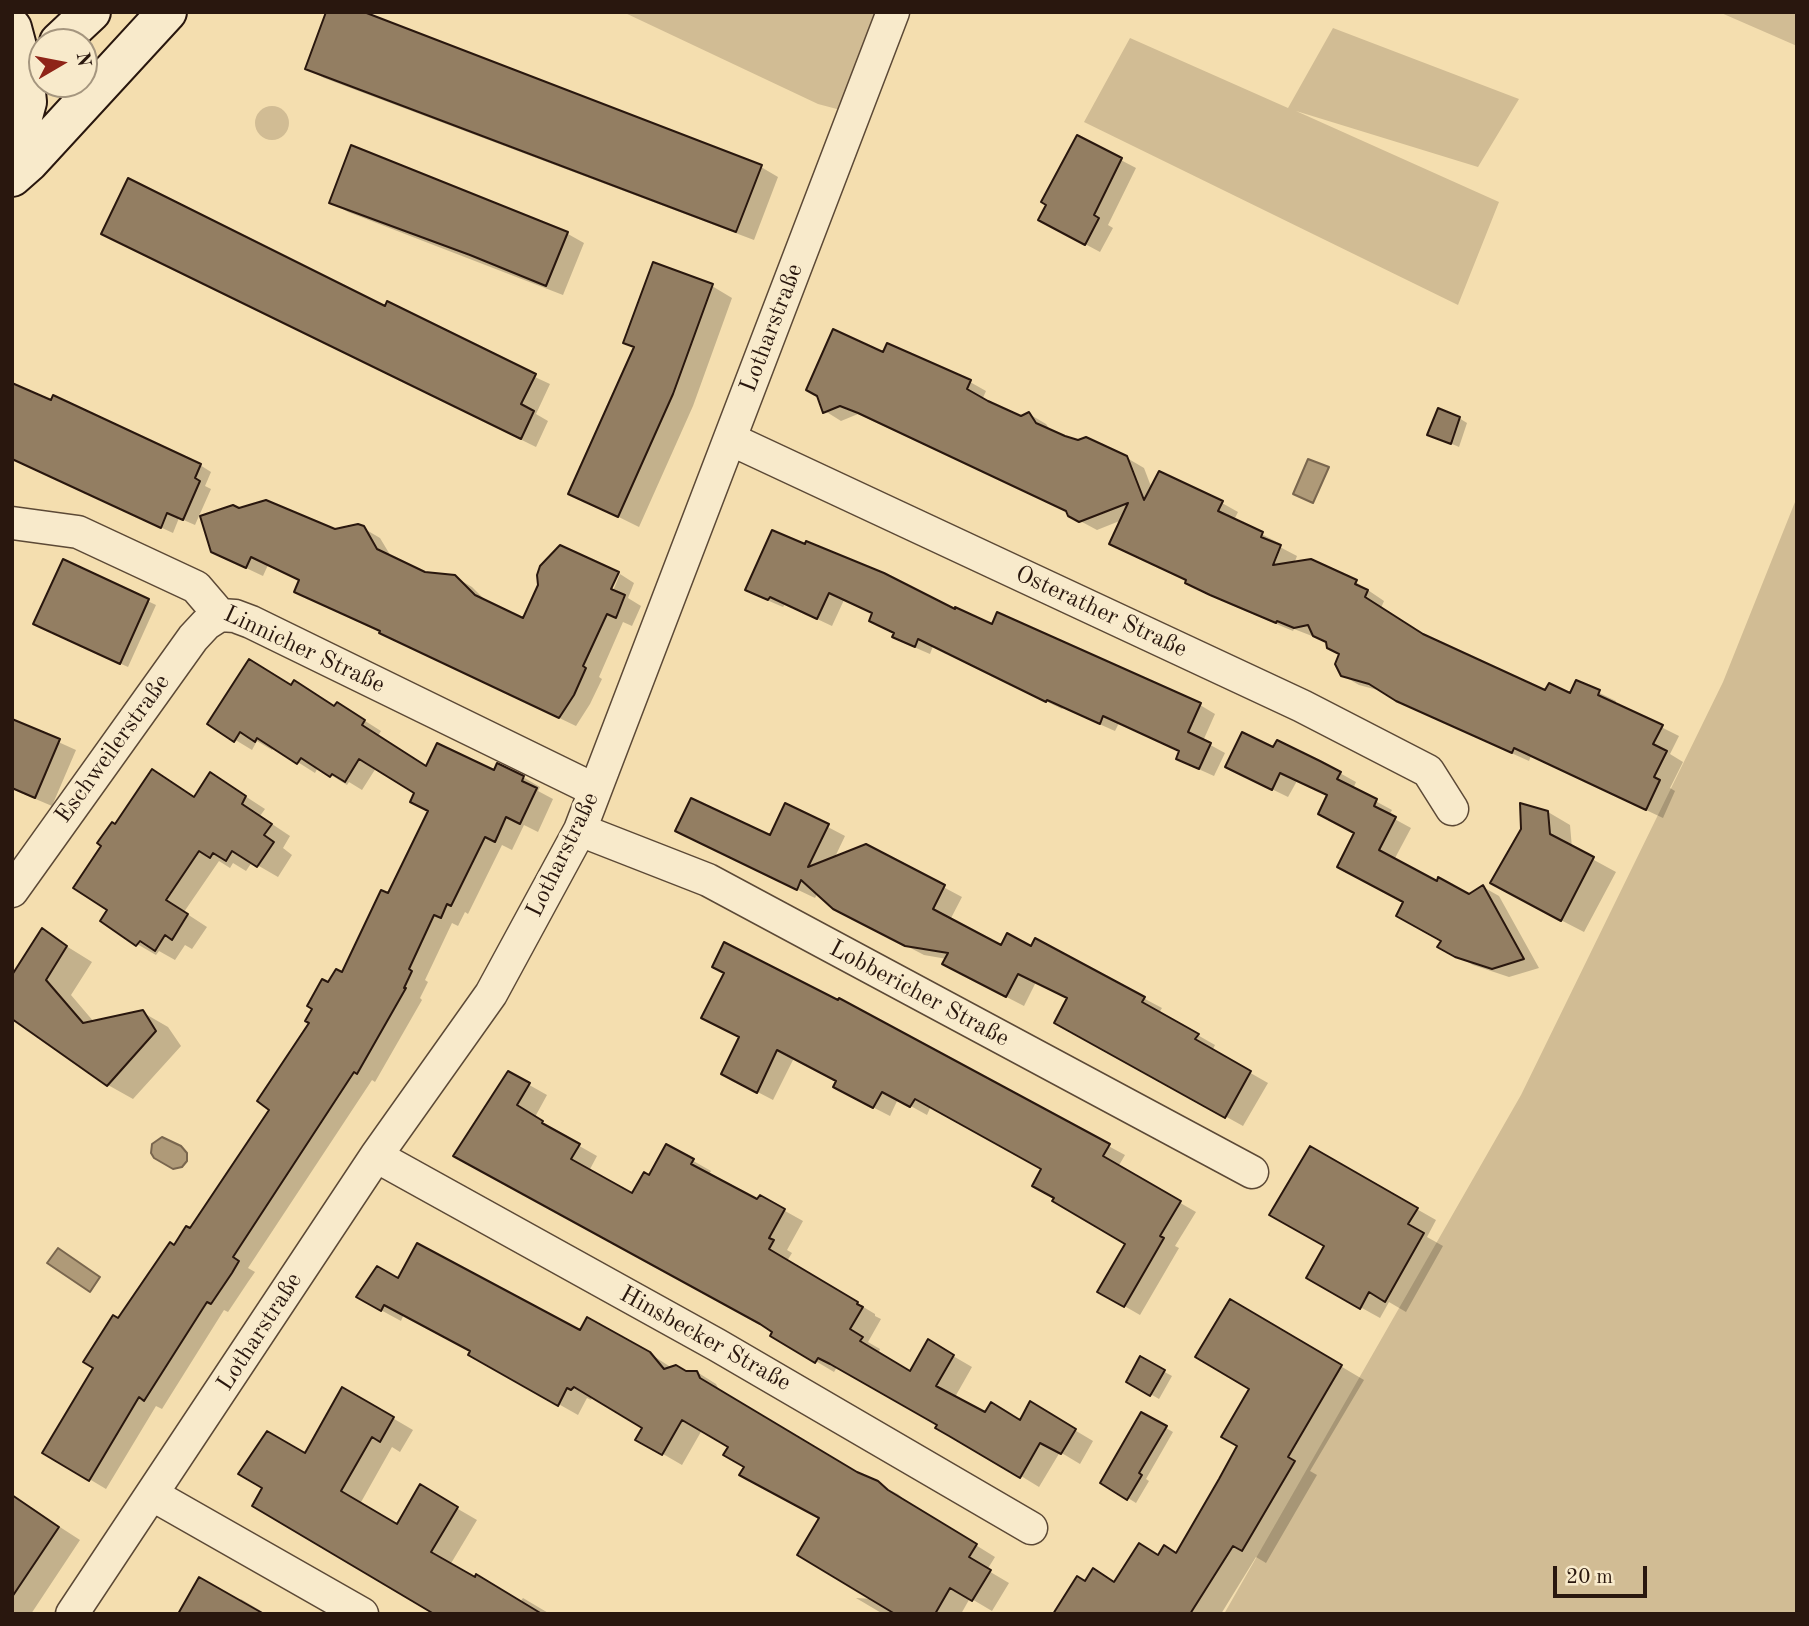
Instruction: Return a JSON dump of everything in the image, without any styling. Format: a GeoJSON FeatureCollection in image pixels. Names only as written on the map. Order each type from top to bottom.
{"type":"FeatureCollection","features":[{"type":"Feature","properties":{"kind":"main road"},"geometry":{"type":"LineString","coordinates":[[74,28],[91,12]]}},
{"type":"Feature","properties":{"kind":"main road"},"geometry":{"type":"LineString","coordinates":[[12,177],[167,12]]}},
{"type":"Feature","properties":{"kind":"main road"},"geometry":{"type":"LineString","coordinates":[[12,28],[26,71],[27,102],[21,124],[12,141]]}},
{"type":"Feature","properties":{"kind":"street","name":"Lotharstraße"},"geometry":{"type":"LineString","coordinates":[[72,1614],[376,1156],[491,994],[580,830],[893,12]]}},
{"type":"Feature","properties":{"kind":"street","name":"Osterather Straße"},"geometry":{"type":"LineString","coordinates":[[730,439],[1302,706],[1428,771],[1452,809]]}},
{"type":"Feature","properties":{"kind":"street","name":"Linnicher Straße"},"geometry":{"type":"LineString","coordinates":[[12,523],[78,532],[196,587],[220,615],[235,616],[251,622],[595,790]]}},
{"type":"Feature","properties":{"kind":"street","name":"Eschweilerstraße"},"geometry":{"type":"LineString","coordinates":[[16,879],[193,638],[206,624],[220,615]]}},
{"type":"Feature","properties":{"kind":"street","name":"Lobbericher Straße"},"geometry":{"type":"LineString","coordinates":[[580,830],[708,880],[1252,1172]]}},
{"type":"Feature","properties":{"kind":"street","name":"Hinsbecker Straße"},"geometry":{"type":"LineString","coordinates":[[376,1156],[717,1345],[1031,1528]]}},
{"type":"Feature","properties":{"kind":"street"},"geometry":{"type":"LineString","coordinates":[[153,1495],[362,1614]]}},
{"type":"Feature","properties":{"kind":"shaded area"},"geometry":{"type":"Polygon","coordinates":[[[623,12],[889,12],[852,113],[818,104],[623,12]]]}},
{"type":"Feature","properties":{"kind":"shaded area"},"geometry":{"type":"Polygon","coordinates":[[[1719,12],[1797,12],[1797,46],[1719,12]]]}},
{"type":"Feature","properties":{"kind":"shaded area"},"geometry":{"type":"Polygon","coordinates":[[[1333,28],[1519,99],[1478,167],[1296,111],[1499,202],[1458,305],[1084,122],[1130,38],[1288,108],[1333,28]]]}},
{"type":"Feature","properties":{"kind":"shaded area"},"geometry":{"type":"Polygon","coordinates":[[[272,106],[284,111],[289,123],[284,135],[272,140],[260,135],[255,123],[260,111],[272,106]]]}},
{"type":"Feature","properties":{"kind":"shaded area"},"geometry":{"type":"Polygon","coordinates":[[[1308,459],[1329,467],[1313,503],[1293,494],[1308,459]]]}},
{"type":"Feature","properties":{"kind":"shaded area"},"geometry":{"type":"Polygon","coordinates":[[[1797,497],[1797,1614],[1224,1614],[1521,1095],[1723,682],[1797,497]]]}},
{"type":"Feature","properties":{"kind":"shaded area"},"geometry":{"type":"Polygon","coordinates":[[[162,1137],[181,1146],[187,1153],[187,1161],[182,1167],[173,1169],[154,1158],[151,1153],[152,1144],[162,1137]]]}},
{"type":"Feature","properties":{"kind":"shaded area"},"geometry":{"type":"Polygon","coordinates":[[[58,1248],[100,1277],[90,1292],[47,1263],[58,1248]]]}},
{"type":"Feature","properties":{"kind":"building"},"geometry":{"type":"Polygon","coordinates":[[[326,12],[364,12],[762,165],[736,232],[305,69],[326,12]]]}},
{"type":"Feature","properties":{"kind":"building"},"geometry":{"type":"Polygon","coordinates":[[[1077,135],[1122,158],[1094,215],[1099,218],[1085,245],[1038,220],[1046,205],[1041,202],[1077,135]]]}},
{"type":"Feature","properties":{"kind":"building"},"geometry":{"type":"Polygon","coordinates":[[[351,145],[568,232],[546,286],[329,203],[351,145]]]}},
{"type":"Feature","properties":{"kind":"building"},"geometry":{"type":"Polygon","coordinates":[[[128,178],[385,306],[387,301],[536,374],[521,404],[534,411],[521,439],[101,234],[128,178]]]}},
{"type":"Feature","properties":{"kind":"building"},"geometry":{"type":"Polygon","coordinates":[[[653,262],[713,284],[673,394],[618,517],[568,494],[634,347],[623,343],[653,262]]]}},
{"type":"Feature","properties":{"kind":"building"},"geometry":{"type":"Polygon","coordinates":[[[833,329],[883,352],[887,343],[971,380],[967,389],[988,401],[1021,416],[1029,412],[1036,423],[1078,440],[1086,437],[1127,456],[1144,500],[1159,471],[1223,501],[1218,511],[1263,532],[1261,537],[1281,545],[1273,565],[1311,559],[1357,580],[1355,584],[1368,590],[1365,597],[1423,634],[1545,690],[1549,683],[1570,693],[1576,680],[1600,690],[1598,695],[1663,725],[1653,744],[1667,751],[1654,777],[1660,780],[1646,810],[1514,748],[1512,753],[1396,701],[1369,684],[1341,676],[1335,664],[1339,654],[1327,648],[1326,642],[1313,636],[1308,625],[1294,628],[1277,621],[1276,623],[1210,595],[1185,583],[1186,580],[1109,544],[1128,503],[1079,522],[1068,516],[1066,511],[858,413],[840,406],[823,413],[817,396],[806,390],[833,329]]]}},
{"type":"Feature","properties":{"kind":"building"},"geometry":{"type":"Polygon","coordinates":[[[12,383],[51,400],[53,395],[201,464],[195,478],[200,481],[183,520],[167,513],[161,528],[12,459],[12,383]]]}},
{"type":"Feature","properties":{"kind":"building"},"geometry":{"type":"Polygon","coordinates":[[[1438,408],[1460,417],[1451,444],[1427,435],[1438,408]]]}},
{"type":"Feature","properties":{"kind":"building"},"geometry":{"type":"Polygon","coordinates":[[[266,500],[335,529],[358,524],[364,526],[377,549],[425,572],[455,575],[475,595],[523,618],[538,585],[540,566],[560,545],[619,572],[611,589],[625,595],[616,618],[607,614],[583,666],[586,668],[574,695],[559,718],[294,592],[299,580],[251,557],[246,568],[211,552],[200,516],[233,505],[239,508],[266,500]]]}},
{"type":"Feature","properties":{"kind":"building"},"geometry":{"type":"Polygon","coordinates":[[[772,530],[884,573],[955,609],[992,624],[997,612],[1201,703],[1188,732],[1211,743],[1199,769],[1176,759],[1179,751],[1103,716],[1100,724],[1047,700],[1046,702],[918,639],[915,647],[892,637],[894,633],[869,621],[872,613],[829,593],[817,619],[770,597],[768,600],[745,590],[772,530]]]}},
{"type":"Feature","properties":{"kind":"building"},"geometry":{"type":"Polygon","coordinates":[[[63,559],[149,599],[120,664],[33,624],[63,559]]]}},
{"type":"Feature","properties":{"kind":"building"},"geometry":{"type":"Polygon","coordinates":[[[249,659],[291,685],[294,680],[334,706],[337,702],[365,720],[362,725],[426,766],[437,743],[494,770],[497,763],[524,776],[522,781],[537,788],[520,824],[506,817],[495,842],[485,837],[451,906],[447,904],[441,918],[434,915],[409,969],[412,971],[406,988],[357,1074],[354,1072],[233,1257],[239,1261],[232,1273],[211,1304],[207,1302],[144,1401],[139,1397],[89,1481],[42,1453],[93,1368],[83,1362],[113,1315],[118,1318],[170,1242],[174,1245],[186,1226],[190,1228],[269,1110],[257,1101],[309,1023],[305,1021],[312,1009],[307,1006],[322,979],[328,982],[336,969],[342,972],[381,890],[388,893],[428,811],[410,802],[414,793],[359,759],[345,782],[332,774],[330,777],[301,758],[297,764],[257,738],[255,742],[240,732],[234,742],[207,724],[249,659]]]}},
{"type":"Feature","properties":{"kind":"building"},"geometry":{"type":"Polygon","coordinates":[[[12,719],[60,739],[35,798],[12,788],[12,719]]]}},
{"type":"Feature","properties":{"kind":"building"},"geometry":{"type":"Polygon","coordinates":[[[1242,732],[1273,747],[1277,740],[1320,761],[1341,772],[1337,779],[1377,799],[1374,806],[1396,817],[1379,850],[1437,881],[1438,877],[1469,894],[1483,885],[1524,959],[1492,969],[1455,957],[1437,947],[1441,941],[1396,916],[1403,902],[1337,867],[1354,833],[1318,814],[1327,795],[1280,773],[1272,790],[1225,767],[1242,732]]]}},
{"type":"Feature","properties":{"kind":"building"},"geometry":{"type":"Polygon","coordinates":[[[152,769],[194,797],[210,772],[246,796],[242,804],[272,824],[264,835],[274,842],[257,867],[232,851],[226,861],[213,853],[210,858],[199,851],[166,900],[188,914],[172,940],[165,935],[155,951],[140,941],[136,946],[100,921],[107,910],[73,888],[101,846],[97,843],[112,822],[115,824],[152,769]]]}},
{"type":"Feature","properties":{"kind":"building"},"geometry":{"type":"Polygon","coordinates":[[[691,798],[770,835],[785,803],[829,824],[808,867],[866,844],[945,885],[933,909],[1001,945],[1007,933],[1031,946],[1035,938],[1145,997],[1142,1002],[1199,1034],[1195,1039],[1251,1071],[1225,1118],[1054,1023],[1067,998],[1018,974],[1006,997],[942,964],[948,953],[905,946],[833,909],[801,880],[797,890],[675,831],[691,798]]]}},
{"type":"Feature","properties":{"kind":"building"},"geometry":{"type":"Polygon","coordinates":[[[1520,803],[1548,811],[1550,834],[1594,857],[1561,921],[1490,883],[1521,829],[1520,803]]]}},
{"type":"Feature","properties":{"kind":"building"},"geometry":{"type":"Polygon","coordinates":[[[42,928],[67,946],[46,980],[83,1023],[143,1010],[156,1031],[107,1086],[12,1019],[12,975],[42,928]]]}},
{"type":"Feature","properties":{"kind":"building"},"geometry":{"type":"Polygon","coordinates":[[[724,942],[838,1000],[839,998],[1110,1144],[1103,1156],[1181,1201],[1160,1236],[1164,1238],[1124,1307],[1097,1292],[1125,1244],[1052,1201],[1054,1198],[1032,1186],[1041,1169],[915,1099],[910,1107],[882,1092],[873,1108],[833,1087],[836,1081],[777,1050],[757,1093],[721,1074],[739,1037],[701,1018],[724,973],[712,967],[724,942]]]}},
{"type":"Feature","properties":{"kind":"building"},"geometry":{"type":"Polygon","coordinates":[[[508,1071],[530,1083],[517,1105],[543,1121],[542,1123],[580,1144],[571,1159],[632,1193],[644,1172],[649,1175],[666,1144],[694,1159],[691,1164],[757,1199],[760,1195],[785,1209],[769,1238],[774,1240],[769,1249],[863,1307],[850,1329],[863,1337],[860,1341],[910,1371],[928,1339],[954,1355],[936,1386],[985,1412],[991,1402],[1020,1420],[1030,1401],[1076,1429],[1061,1454],[1040,1443],[1020,1478],[935,1428],[937,1425],[830,1364],[818,1358],[815,1363],[770,1336],[772,1332],[760,1324],[453,1156],[508,1071]]]}},
{"type":"Feature","properties":{"kind":"building"},"geometry":{"type":"Polygon","coordinates":[[[1310,1146],[1418,1208],[1408,1224],[1424,1233],[1385,1302],[1369,1292],[1360,1309],[1306,1278],[1324,1246],[1269,1215],[1310,1146]]]}},
{"type":"Feature","properties":{"kind":"building"},"geometry":{"type":"Polygon","coordinates":[[[417,1243],[580,1330],[587,1317],[650,1352],[664,1369],[676,1365],[686,1371],[697,1371],[700,1378],[857,1472],[878,1481],[888,1490],[977,1544],[969,1557],[991,1570],[972,1601],[950,1588],[935,1614],[895,1614],[797,1555],[819,1518],[739,1475],[744,1467],[723,1455],[728,1447],[682,1420],[662,1455],[635,1440],[642,1428],[574,1387],[571,1390],[567,1388],[558,1406],[468,1355],[470,1351],[384,1305],[381,1311],[356,1297],[377,1266],[398,1278],[417,1243]]]}},
{"type":"Feature","properties":{"kind":"building"},"geometry":{"type":"Polygon","coordinates":[[[1230,1299],[1342,1365],[1288,1457],[1295,1461],[1242,1551],[1233,1546],[1190,1614],[1053,1614],[1077,1576],[1085,1581],[1093,1568],[1114,1582],[1139,1543],[1158,1555],[1164,1545],[1176,1553],[1219,1479],[1237,1446],[1221,1437],[1249,1389],[1195,1357],[1230,1299]]]}},
{"type":"Feature","properties":{"kind":"building"},"geometry":{"type":"Polygon","coordinates":[[[1140,1356],[1165,1370],[1150,1396],[1126,1382],[1140,1356]]]}},
{"type":"Feature","properties":{"kind":"building"},"geometry":{"type":"Polygon","coordinates":[[[342,1387],[394,1417],[380,1442],[372,1437],[341,1491],[397,1524],[420,1484],[458,1507],[431,1552],[475,1577],[476,1574],[542,1614],[434,1614],[252,1506],[262,1488],[238,1474],[267,1431],[305,1453],[342,1387]]]}},
{"type":"Feature","properties":{"kind":"building"},"geometry":{"type":"Polygon","coordinates":[[[1141,1412],[1167,1426],[1139,1473],[1142,1475],[1127,1500],[1100,1483],[1141,1412]]]}},
{"type":"Feature","properties":{"kind":"building"},"geometry":{"type":"Polygon","coordinates":[[[12,1495],[59,1527],[12,1597],[12,1495]]]}},
{"type":"Feature","properties":{"kind":"building"},"geometry":{"type":"Polygon","coordinates":[[[199,1577],[264,1614],[178,1614],[199,1577]]]}}]}
